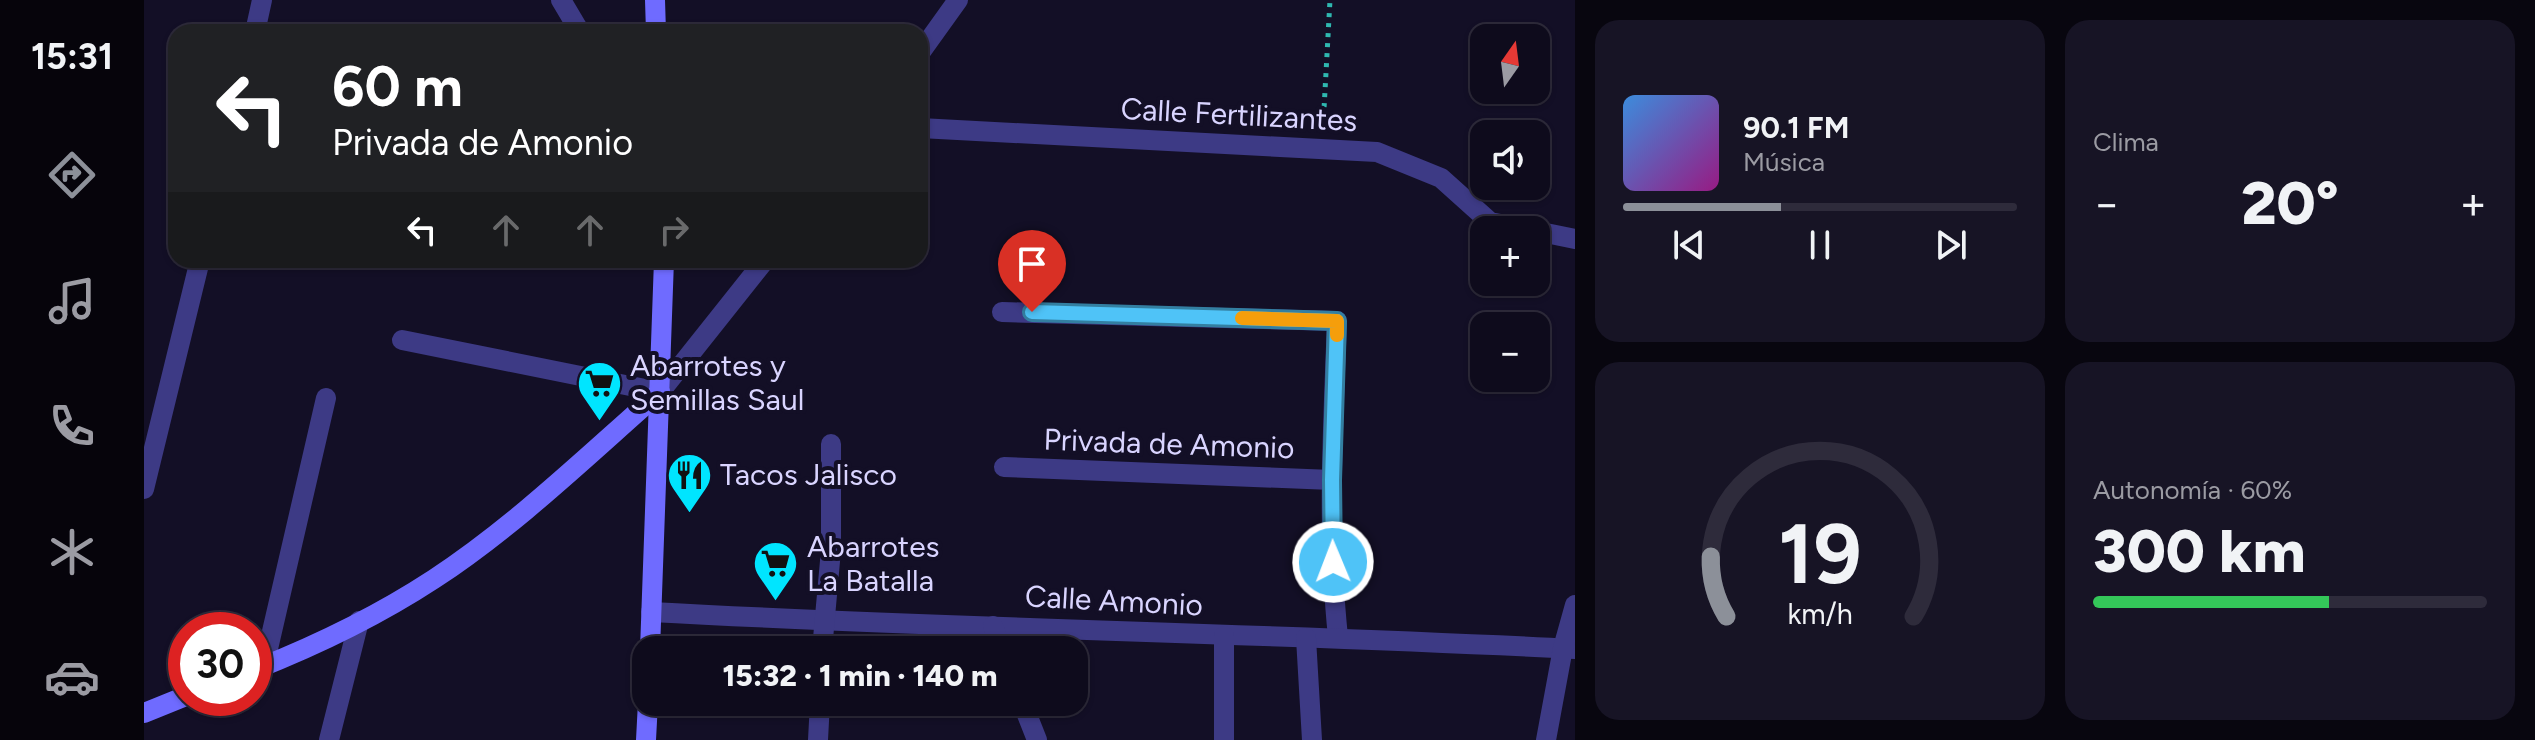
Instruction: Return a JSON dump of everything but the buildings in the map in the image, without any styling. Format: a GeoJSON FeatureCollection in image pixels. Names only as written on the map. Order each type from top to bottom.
{"type":"FeatureCollection","features":[{"type":"Feature","properties":{"kind":"main road"},"geometry":{"type":"LineString","coordinates":[[655,0],[656,24]]}},
{"type":"Feature","properties":{"kind":"main road"},"geometry":{"type":"LineString","coordinates":[[650,636],[663,268]]}},
{"type":"Feature","properties":{"kind":"main road"},"geometry":{"type":"LineString","coordinates":[[272,662],[359,621],[434,579],[540,498],[660,392]]}},
{"type":"Feature","properties":{"kind":"main road"},"geometry":{"type":"LineString","coordinates":[[144,713],[168,703]]}},
{"type":"Feature","properties":{"kind":"main road"},"geometry":{"type":"LineString","coordinates":[[646,740],[647,716]]}},
{"type":"Feature","properties":{"kind":"street"},"geometry":{"type":"LineString","coordinates":[[257,24],[262,0]]}},
{"type":"Feature","properties":{"kind":"street"},"geometry":{"type":"LineString","coordinates":[[561,0],[575,24]]}},
{"type":"Feature","properties":{"kind":"street"},"geometry":{"type":"LineString","coordinates":[[928,42],[958,0]]}},
{"type":"Feature","properties":{"kind":"street","name":"Calle Fertilizantes"},"geometry":{"type":"LineString","coordinates":[[928,128],[1377,152],[1441,178],[1483,216]]}},
{"type":"Feature","properties":{"kind":"street","name":"Calle Fertilizantes"},"geometry":{"type":"LineString","coordinates":[[1550,234],[1575,239]]}},
{"type":"Feature","properties":{"kind":"street"},"geometry":{"type":"LineString","coordinates":[[144,489],[198,268]]}},
{"type":"Feature","properties":{"kind":"street"},"geometry":{"type":"LineString","coordinates":[[402,340],[660,392],[759,268]]}},
{"type":"Feature","properties":{"kind":"street","name":"Privada de Amonio"},"geometry":{"type":"LineString","coordinates":[[1002,312],[1337,321],[1332,480],[1333,590],[1338,637]]}},
{"type":"Feature","properties":{"kind":"street"},"geometry":{"type":"LineString","coordinates":[[272,616],[326,398]]}},
{"type":"Feature","properties":{"kind":"street"},"geometry":{"type":"LineString","coordinates":[[822,636],[831,550],[831,444]]}},
{"type":"Feature","properties":{"kind":"street","name":"Privada de Amonio"},"geometry":{"type":"LineString","coordinates":[[1004,467],[1332,480]]}},
{"type":"Feature","properties":{"kind":"street"},"geometry":{"type":"LineString","coordinates":[[1546,740],[1569,648],[1575,605]]}},
{"type":"Feature","properties":{"kind":"street","name":"Calle Amonio"},"geometry":{"type":"LineString","coordinates":[[651,612],[1569,648]]}},
{"type":"Feature","properties":{"kind":"street"},"geometry":{"type":"LineString","coordinates":[[329,740],[359,621]]}},
{"type":"Feature","properties":{"kind":"street"},"geometry":{"type":"LineString","coordinates":[[993,626],[997,636]]}},
{"type":"Feature","properties":{"kind":"street"},"geometry":{"type":"LineString","coordinates":[[1224,636],[1224,740]]}},
{"type":"Feature","properties":{"kind":"street"},"geometry":{"type":"LineString","coordinates":[[1306,638],[1312,740]]}},
{"type":"Feature","properties":{"kind":"street"},"geometry":{"type":"LineString","coordinates":[[818,740],[819,716]]}},
{"type":"Feature","properties":{"kind":"street"},"geometry":{"type":"LineString","coordinates":[[1028,716],[1037,740]]}},
{"type":"Feature","properties":{"kind":"path"},"geometry":{"type":"LineString","coordinates":[[1322,151],[1330,0]]}},
{"type":"Feature","properties":{"kind":"slow traffic"},"geometry":{"type":"LineString","coordinates":[[1242,318],[1337,321],[1337,335]]}},
{"type":"Feature","properties":{"kind":"place","name":"Abarrotes y Semillas Saul"},"geometry":{"type":"Point","coordinates":[599,422]}},
{"type":"Feature","properties":{"kind":"place","name":"Tacos Jalisco"},"geometry":{"type":"Point","coordinates":[689,514]}},
{"type":"Feature","properties":{"kind":"place","name":"Abarrotes La Batalla"},"geometry":{"type":"Point","coordinates":[776,603]}},
{"type":"Feature","properties":{"kind":"route"},"geometry":{"type":"LineString","coordinates":[[1032,312],[1337,321],[1333,562]]}}]}
